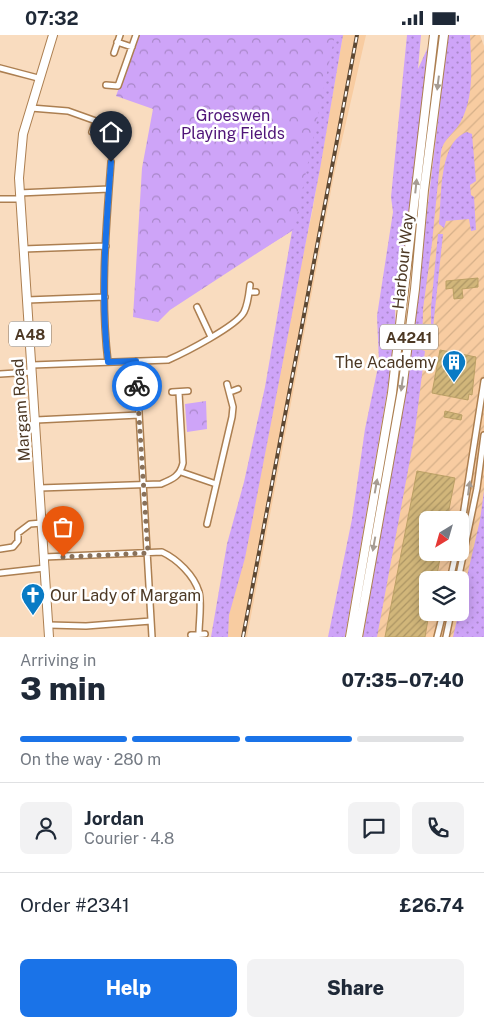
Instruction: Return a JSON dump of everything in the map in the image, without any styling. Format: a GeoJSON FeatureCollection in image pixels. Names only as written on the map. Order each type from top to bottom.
{"type":"FeatureCollection","features":[{"type":"Feature","properties":{"kind":"main road","name":"Margam Road"},"geometry":{"type":"LineString","coordinates":[[49,637],[36,420],[19,196],[23,134],[52,35]]}},
{"type":"Feature","properties":{"kind":"main road","name":"Harbour Way"},"geometry":{"type":"LineString","coordinates":[[350,637],[392,393],[434,35]]}},
{"type":"Feature","properties":{"kind":"main road","name":"Harbour Way"},"geometry":{"type":"LineString","coordinates":[[358,637],[402,390],[416,289],[424,189],[444,35]]}},
{"type":"Feature","properties":{"kind":"street"},"geometry":{"type":"LineString","coordinates":[[114,53],[120,35]]}},
{"type":"Feature","properties":{"kind":"street"},"geometry":{"type":"LineString","coordinates":[[106,85],[118,86],[136,35]]}},
{"type":"Feature","properties":{"kind":"street"},"geometry":{"type":"LineString","coordinates":[[118,42],[132,47]]}},
{"type":"Feature","properties":{"kind":"street"},"geometry":{"type":"LineString","coordinates":[[0,68],[38,78]]}},
{"type":"Feature","properties":{"kind":"street"},"geometry":{"type":"LineString","coordinates":[[31,108],[68,111],[110,126]]}},
{"type":"Feature","properties":{"kind":"street"},"geometry":{"type":"LineString","coordinates":[[92,132],[96,121]]}},
{"type":"Feature","properties":{"kind":"street"},"geometry":{"type":"LineString","coordinates":[[108,362],[105,334],[105,297],[111,162]]}},
{"type":"Feature","properties":{"kind":"street"},"geometry":{"type":"LineString","coordinates":[[0,199],[109,189]]}},
{"type":"Feature","properties":{"kind":"street"},"geometry":{"type":"LineString","coordinates":[[22,249],[106,246]]}},
{"type":"Feature","properties":{"kind":"street"},"geometry":{"type":"LineString","coordinates":[[0,374],[108,362],[168,360],[211,337],[235,321],[244,312],[250,285]]}},
{"type":"Feature","properties":{"kind":"street"},"geometry":{"type":"LineString","coordinates":[[249,292],[256,292]]}},
{"type":"Feature","properties":{"kind":"street"},"geometry":{"type":"LineString","coordinates":[[27,300],[105,297]]}},
{"type":"Feature","properties":{"kind":"street"},"geometry":{"type":"LineString","coordinates":[[197,307],[211,337]]}},
{"type":"Feature","properties":{"kind":"street"},"geometry":{"type":"LineString","coordinates":[[200,315],[206,311]]}},
{"type":"Feature","properties":{"kind":"street"},"geometry":{"type":"LineString","coordinates":[[136,361],[152,637]]}},
{"type":"Feature","properties":{"kind":"street"},"geometry":{"type":"LineString","coordinates":[[464,511],[484,381]]}},
{"type":"Feature","properties":{"kind":"street"},"geometry":{"type":"LineString","coordinates":[[207,524],[232,417],[230,393],[227,384]]}},
{"type":"Feature","properties":{"kind":"street"},"geometry":{"type":"LineString","coordinates":[[230,393],[238,389]]}},
{"type":"Feature","properties":{"kind":"street"},"geometry":{"type":"LineString","coordinates":[[172,392],[188,391]]}},
{"type":"Feature","properties":{"kind":"street"},"geometry":{"type":"LineString","coordinates":[[39,488],[78,488],[143,483],[161,484],[174,479],[181,472],[183,463],[179,393]]}},
{"type":"Feature","properties":{"kind":"street"},"geometry":{"type":"LineString","coordinates":[[36,420],[139,415]]}},
{"type":"Feature","properties":{"kind":"street"},"geometry":{"type":"LineString","coordinates":[[460,571],[476,497],[484,435]]}},
{"type":"Feature","properties":{"kind":"street"},"geometry":{"type":"LineString","coordinates":[[181,472],[216,483]]}},
{"type":"Feature","properties":{"kind":"street"},"geometry":{"type":"LineString","coordinates":[[209,517],[216,518]]}},
{"type":"Feature","properties":{"kind":"street"},"geometry":{"type":"LineString","coordinates":[[0,549],[13,547],[18,541],[18,533],[24,527],[42,523]]}},
{"type":"Feature","properties":{"kind":"street"},"geometry":{"type":"LineString","coordinates":[[44,557],[162,551],[175,558],[199,592],[202,633],[191,635]]}},
{"type":"Feature","properties":{"kind":"street"},"geometry":{"type":"LineString","coordinates":[[0,573],[44,568]]}},
{"type":"Feature","properties":{"kind":"street"},"geometry":{"type":"LineString","coordinates":[[49,625],[86,626],[151,621]]}},
{"type":"Feature","properties":{"kind":"street"},"geometry":{"type":"LineString","coordinates":[[437,637],[441,621]]}},
{"type":"Feature","properties":{"kind":"street"},"geometry":{"type":"LineString","coordinates":[[446,637],[449,621]]}},
{"type":"Feature","properties":{"kind":"shaded area"},"geometry":{"type":"Polygon","coordinates":[[[343,35],[366,35],[334,175],[247,637],[222,637],[312,213],[343,35]]]}},
{"type":"Feature","properties":{"kind":"shaded area"},"geometry":{"type":"Polygon","coordinates":[[[459,35],[480,35],[484,46],[484,637],[363,637],[396,451],[459,35]]]}},
{"type":"Feature","properties":{"kind":"green space","name":"Groeswen Playing Fields"},"geometry":{"type":"Polygon","coordinates":[[[138,35],[335,35],[294,229],[170,310],[158,322],[133,317],[142,168],[153,109],[116,96],[138,35]]]}},
{"type":"Feature","properties":{"kind":"green space"},"geometry":{"type":"Polygon","coordinates":[[[322,35],[343,35],[320,169],[245,558],[229,615],[228,637],[211,637],[227,544],[244,482],[265,387],[292,231],[260,251],[322,35]]]}},
{"type":"Feature","properties":{"kind":"green space"},"geometry":{"type":"Polygon","coordinates":[[[407,35],[421,35],[418,69],[428,47],[400,299],[395,309],[396,335],[345,637],[328,637],[352,519],[365,429],[379,362],[377,316],[393,212],[391,197],[407,35]]]}},
{"type":"Feature","properties":{"kind":"green space"},"geometry":{"type":"Polygon","coordinates":[[[448,35],[470,35],[470,91],[465,113],[458,127],[446,140],[441,152],[423,309],[422,350],[425,351],[414,438],[377,637],[363,637],[408,373],[448,35]]]}},
{"type":"Feature","properties":{"kind":"green space"},"geometry":{"type":"Polygon","coordinates":[[[467,132],[472,134],[476,181],[470,185],[471,195],[474,197],[476,230],[471,231],[469,219],[446,221],[444,228],[439,224],[443,172],[446,159],[451,147],[458,138],[467,132]]]}},
{"type":"Feature","properties":{"kind":"green space"},"geometry":{"type":"Polygon","coordinates":[[[438,234],[443,234],[431,347],[431,307],[438,234]]]}},
{"type":"Feature","properties":{"kind":"green space"},"geometry":{"type":"Polygon","coordinates":[[[206,401],[207,429],[187,432],[185,404],[206,401]]]}},
{"type":"Feature","properties":{"kind":"green space"},"geometry":{"type":"Polygon","coordinates":[[[484,491],[484,637],[453,637],[457,621],[469,621],[468,571],[480,520],[484,491]]]}},
{"type":"Feature","properties":{"kind":"building"},"geometry":{"type":"Polygon","coordinates":[[[478,278],[478,287],[462,289],[463,298],[454,299],[453,288],[446,289],[446,281],[478,278]]]}},
{"type":"Feature","properties":{"kind":"building","name":"The Academy"},"geometry":{"type":"Polygon","coordinates":[[[440,350],[476,357],[472,395],[469,394],[468,400],[432,393],[440,350]]]}},
{"type":"Feature","properties":{"kind":"building"},"geometry":{"type":"Polygon","coordinates":[[[445,411],[462,415],[461,420],[444,417],[445,411]]]}},
{"type":"Feature","properties":{"kind":"building"},"geometry":{"type":"Polygon","coordinates":[[[417,471],[455,478],[449,511],[419,511],[419,561],[440,561],[438,571],[419,571],[419,621],[428,621],[425,637],[385,637],[417,471]]]}},
{"type":"Feature","properties":{"kind":"railway"},"geometry":{"type":"LineString","coordinates":[[243,637],[357,35]]}},
{"type":"Feature","properties":{"kind":"way so far"},"geometry":{"type":"LineString","coordinates":[[63,557],[148,553],[137,386]]}},
{"type":"Feature","properties":{"kind":"place","name":"The Academy"},"geometry":{"type":"Point","coordinates":[454,383]}},
{"type":"Feature","properties":{"kind":"place","name":"Our Lady of Margam"},"geometry":{"type":"Point","coordinates":[33,616]}},
{"type":"Feature","properties":{"kind":"route"},"geometry":{"type":"LineString","coordinates":[[111,162],[105,297],[105,334],[108,362],[136,361],[137,386]]}}]}
